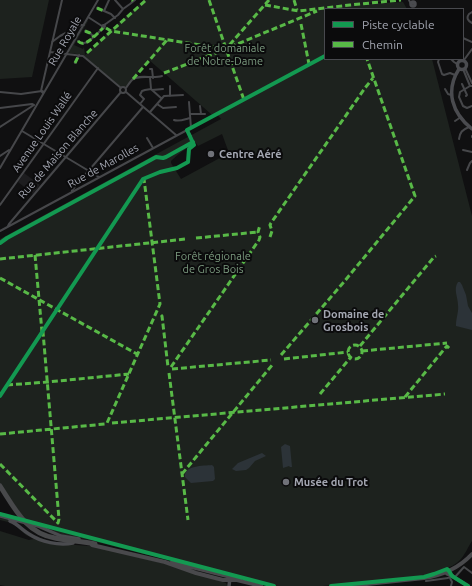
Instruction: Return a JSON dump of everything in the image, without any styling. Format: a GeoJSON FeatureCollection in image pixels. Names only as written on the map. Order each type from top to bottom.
{"type":"FeatureCollection","features":[{"type":"Feature","properties":{"kind":"highway"},"geometry":{"type":"LineString","coordinates":[[0,486],[24,521],[37,532],[54,538],[95,544]]}},
{"type":"Feature","properties":{"kind":"highway"},"geometry":{"type":"LineString","coordinates":[[0,491],[18,518],[32,532],[51,540],[73,543]]}},
{"type":"Feature","properties":{"kind":"main road"},"geometry":{"type":"LineString","coordinates":[[409,0],[418,8]]}},
{"type":"Feature","properties":{"kind":"main road"},"geometry":{"type":"LineString","coordinates":[[465,67],[457,66],[460,61],[466,62],[465,67],[456,75],[451,95],[453,107],[471,128]]}},
{"type":"Feature","properties":{"kind":"main road"},"geometry":{"type":"LineString","coordinates":[[0,517],[18,520],[41,527],[59,535],[113,547],[231,582],[260,586]]}},
{"type":"Feature","properties":{"kind":"main road"},"geometry":{"type":"LineString","coordinates":[[0,517],[12,521],[29,534],[44,541],[99,546],[165,562],[196,573],[223,580],[226,583],[231,582],[266,586]]}},
{"type":"Feature","properties":{"kind":"main road"},"geometry":{"type":"LineString","coordinates":[[361,586],[426,580],[451,574],[472,555]]}},
{"type":"Feature","properties":{"kind":"main road"},"geometry":{"type":"LineString","coordinates":[[348,586],[424,578],[440,574],[451,574],[468,586]]}},
{"type":"Feature","properties":{"kind":"street"},"geometry":{"type":"LineString","coordinates":[[0,92],[21,94],[43,92],[52,42],[62,0]]}},
{"type":"Feature","properties":{"kind":"street","name":"Rue Royale"},"geometry":{"type":"LineString","coordinates":[[0,168],[22,131],[35,105],[98,0]]}},
{"type":"Feature","properties":{"kind":"street"},"geometry":{"type":"LineString","coordinates":[[104,11],[109,0]]}},
{"type":"Feature","properties":{"kind":"street"},"geometry":{"type":"LineString","coordinates":[[115,0],[123,8]]}},
{"type":"Feature","properties":{"kind":"street"},"geometry":{"type":"LineString","coordinates":[[78,41],[84,43],[94,37],[103,26],[115,18],[123,8],[134,0]]}},
{"type":"Feature","properties":{"kind":"street"},"geometry":{"type":"LineString","coordinates":[[96,8],[111,14],[115,18]]}},
{"type":"Feature","properties":{"kind":"street"},"geometry":{"type":"LineString","coordinates":[[472,12],[468,14],[467,18],[472,23]]}},
{"type":"Feature","properties":{"kind":"street"},"geometry":{"type":"LineString","coordinates":[[88,17],[103,26]]}},
{"type":"Feature","properties":{"kind":"street"},"geometry":{"type":"LineString","coordinates":[[52,42],[60,36],[81,25],[84,25]]}},
{"type":"Feature","properties":{"kind":"street"},"geometry":{"type":"LineString","coordinates":[[85,31],[94,37]]}},
{"type":"Feature","properties":{"kind":"street"},"geometry":{"type":"LineString","coordinates":[[464,57],[472,49]]}},
{"type":"Feature","properties":{"kind":"street"},"geometry":{"type":"LineString","coordinates":[[50,52],[83,56],[121,88],[126,88]]}},
{"type":"Feature","properties":{"kind":"street"},"geometry":{"type":"LineString","coordinates":[[75,63],[79,55]]}},
{"type":"Feature","properties":{"kind":"street"},"geometry":{"type":"LineString","coordinates":[[439,60],[442,74],[444,75],[451,73],[456,75]]}},
{"type":"Feature","properties":{"kind":"street"},"geometry":{"type":"LineString","coordinates":[[465,67],[472,85],[459,94],[461,103],[465,108],[472,106]]}},
{"type":"Feature","properties":{"kind":"street","name":"Avenue Louis Wallé"},"geometry":{"type":"LineString","coordinates":[[0,205],[98,68]]}},
{"type":"Feature","properties":{"kind":"street"},"geometry":{"type":"LineString","coordinates":[[150,69],[152,69],[152,90],[161,98]]}},
{"type":"Feature","properties":{"kind":"street"},"geometry":{"type":"LineString","coordinates":[[126,92],[126,88],[133,79],[162,76]]}},
{"type":"Feature","properties":{"kind":"street"},"geometry":{"type":"LineString","coordinates":[[462,84],[467,95],[466,96]]}},
{"type":"Feature","properties":{"kind":"street"},"geometry":{"type":"LineString","coordinates":[[170,86],[170,96]]}},
{"type":"Feature","properties":{"kind":"street"},"geometry":{"type":"LineString","coordinates":[[121,88],[121,92],[126,92],[177,136]]}},
{"type":"Feature","properties":{"kind":"street"},"geometry":{"type":"LineString","coordinates":[[140,104],[144,99],[140,93],[144,90],[163,89]]}},
{"type":"Feature","properties":{"kind":"street"},"geometry":{"type":"LineString","coordinates":[[445,89],[448,94],[451,95]]}},
{"type":"Feature","properties":{"kind":"street"},"geometry":{"type":"LineString","coordinates":[[158,90],[158,95]]}},
{"type":"Feature","properties":{"kind":"street","name":"Rue de Maison Blanche"},"geometry":{"type":"LineString","coordinates":[[8,226],[121,92]]}},
{"type":"Feature","properties":{"kind":"street"},"geometry":{"type":"LineString","coordinates":[[150,112],[164,96],[183,95]]}},
{"type":"Feature","properties":{"kind":"street"},"geometry":{"type":"LineString","coordinates":[[190,102],[191,128]]}},
{"type":"Feature","properties":{"kind":"street"},"geometry":{"type":"LineString","coordinates":[[0,108],[32,104],[35,105]]}},
{"type":"Feature","properties":{"kind":"street"},"geometry":{"type":"LineString","coordinates":[[157,104],[163,108],[176,107]]}},
{"type":"Feature","properties":{"kind":"street"},"geometry":{"type":"LineString","coordinates":[[0,127],[35,105]]}},
{"type":"Feature","properties":{"kind":"street"},"geometry":{"type":"LineString","coordinates":[[200,106],[201,114]]}},
{"type":"Feature","properties":{"kind":"street"},"geometry":{"type":"LineString","coordinates":[[72,192],[88,170],[143,107]]}},
{"type":"Feature","properties":{"kind":"street","name":"Rue de Marolles"},"geometry":{"type":"LineString","coordinates":[[0,231],[226,109]]}},
{"type":"Feature","properties":{"kind":"street"},"geometry":{"type":"LineString","coordinates":[[190,114],[205,114]]}},
{"type":"Feature","properties":{"kind":"street"},"geometry":{"type":"LineString","coordinates":[[455,121],[461,117]]}},
{"type":"Feature","properties":{"kind":"street"},"geometry":{"type":"LineString","coordinates":[[174,120],[176,121],[190,118]]}},
{"type":"Feature","properties":{"kind":"street"},"geometry":{"type":"LineString","coordinates":[[459,139],[461,131],[471,128]]}},
{"type":"Feature","properties":{"kind":"street"},"geometry":{"type":"LineString","coordinates":[[187,130],[191,136]]}},
{"type":"Feature","properties":{"kind":"street"},"geometry":{"type":"LineString","coordinates":[[22,131],[99,178]]}},
{"type":"Feature","properties":{"kind":"street"},"geometry":{"type":"LineString","coordinates":[[147,138],[153,148]]}},
{"type":"Feature","properties":{"kind":"street"},"geometry":{"type":"LineString","coordinates":[[0,156],[10,150]]}},
{"type":"Feature","properties":{"kind":"street"},"geometry":{"type":"LineString","coordinates":[[463,150],[472,152],[472,156]]}},
{"type":"Feature","properties":{"kind":"street"},"geometry":{"type":"LineString","coordinates":[[467,170],[472,161]]}},
{"type":"Feature","properties":{"kind":"street"},"geometry":{"type":"LineString","coordinates":[[0,225],[4,229]]}},
{"type":"Feature","properties":{"kind":"street"},"geometry":{"type":"LineString","coordinates":[[426,581],[448,578],[451,574],[464,567],[472,575]]}},
{"type":"Feature","properties":{"kind":"street"},"geometry":{"type":"LineString","coordinates":[[451,574],[451,586]]}},
{"type":"Feature","properties":{"kind":"shaded area"},"geometry":{"type":"Polygon","coordinates":[[[24,173],[40,185],[33,194],[18,182],[24,173]]]}},
{"type":"Feature","properties":{"kind":"shaded area"},"geometry":{"type":"Polygon","coordinates":[[[458,282],[462,285],[468,306],[472,313],[472,330],[456,326],[458,302],[456,287],[458,282]]]}},
{"type":"Feature","properties":{"kind":"shaded area"},"geometry":{"type":"Polygon","coordinates":[[[285,444],[290,446],[292,467],[289,466],[283,468],[281,447],[285,444]]]}},
{"type":"Feature","properties":{"kind":"shaded area"},"geometry":{"type":"Polygon","coordinates":[[[262,453],[266,456],[255,461],[246,470],[236,471],[232,469],[238,463],[262,453]]]}},
{"type":"Feature","properties":{"kind":"shaded area"},"geometry":{"type":"Polygon","coordinates":[[[212,465],[214,467],[215,479],[213,481],[191,483],[185,477],[188,470],[191,468],[212,465]]]}},
{"type":"Feature","properties":{"kind":"green space"},"geometry":{"type":"Polygon","coordinates":[[[0,0],[49,0],[32,77],[0,79],[0,0]]]}},
{"type":"Feature","properties":{"kind":"green space","name":"Domaine de Grosbois"},"geometry":{"type":"Polygon","coordinates":[[[144,0],[395,0],[363,4],[403,2],[406,8],[324,8],[324,60],[432,60],[472,216],[472,541],[457,563],[443,570],[424,576],[323,586],[277,586],[155,554],[148,555],[63,535],[46,528],[41,524],[25,520],[0,484],[0,239],[221,119],[217,114],[212,115],[149,60],[127,86],[121,87],[83,56],[84,55],[68,52],[87,20],[88,21],[74,45],[83,49],[84,47],[85,55],[110,31],[106,28],[111,30],[144,0]],[[222,134],[198,146],[196,143],[190,146],[171,161],[181,179],[229,153],[222,134]]]}},
{"type":"Feature","properties":{"kind":"green space"},"geometry":{"type":"Polygon","coordinates":[[[0,518],[9,520],[29,535],[61,544],[90,546],[166,564],[226,583],[227,586],[0,585],[0,531],[29,540],[34,539],[26,535],[12,523],[0,520],[0,518]]]}},
{"type":"Feature","properties":{"kind":"marked path"},"geometry":{"type":"LineString","coordinates":[[87,53],[146,0]]}},
{"type":"Feature","properties":{"kind":"marked path"},"geometry":{"type":"LineString","coordinates":[[209,0],[244,100]]}},
{"type":"Feature","properties":{"kind":"marked path"},"geometry":{"type":"LineString","coordinates":[[164,73],[226,49],[269,0]]}},
{"type":"Feature","properties":{"kind":"marked path"},"geometry":{"type":"LineString","coordinates":[[294,0],[297,10]]}},
{"type":"Feature","properties":{"kind":"marked path"},"geometry":{"type":"LineString","coordinates":[[324,8],[401,0]]}},
{"type":"Feature","properties":{"kind":"marked path"},"geometry":{"type":"LineString","coordinates":[[265,5],[299,11],[324,8]]}},
{"type":"Feature","properties":{"kind":"marked path"},"geometry":{"type":"LineString","coordinates":[[97,8],[104,11]]}},
{"type":"Feature","properties":{"kind":"marked path"},"geometry":{"type":"LineString","coordinates":[[230,47],[317,11]]}},
{"type":"Feature","properties":{"kind":"marked path"},"geometry":{"type":"LineString","coordinates":[[301,24],[309,64]]}},
{"type":"Feature","properties":{"kind":"marked path"},"geometry":{"type":"LineString","coordinates":[[78,41],[86,43],[103,28]]}},
{"type":"Feature","properties":{"kind":"marked path"},"geometry":{"type":"LineString","coordinates":[[106,28],[111,31],[226,49]]}},
{"type":"Feature","properties":{"kind":"marked path"},"geometry":{"type":"LineString","coordinates":[[85,31],[94,37]]}},
{"type":"Feature","properties":{"kind":"marked path"},"geometry":{"type":"LineString","coordinates":[[133,79],[167,40]]}},
{"type":"Feature","properties":{"kind":"marked path"},"geometry":{"type":"LineString","coordinates":[[75,63],[79,55]]}},
{"type":"Feature","properties":{"kind":"marked path"},"geometry":{"type":"LineString","coordinates":[[281,355],[415,196],[367,60]]}},
{"type":"Feature","properties":{"kind":"marked path"},"geometry":{"type":"LineString","coordinates":[[270,237],[272,231],[270,225],[271,223],[373,78]]}},
{"type":"Feature","properties":{"kind":"marked path"},"geometry":{"type":"LineString","coordinates":[[0,434],[107,423],[160,304],[143,179]]}},
{"type":"Feature","properties":{"kind":"marked path"},"geometry":{"type":"LineString","coordinates":[[171,367],[259,240],[260,237],[258,232],[260,225]]}},
{"type":"Feature","properties":{"kind":"marked path"},"geometry":{"type":"LineString","coordinates":[[196,238],[258,232]]}},
{"type":"Feature","properties":{"kind":"marked path"},"geometry":{"type":"LineString","coordinates":[[0,259],[186,239]]}},
{"type":"Feature","properties":{"kind":"marked path"},"geometry":{"type":"LineString","coordinates":[[35,255],[42,332]]}},
{"type":"Feature","properties":{"kind":"marked path"},"geometry":{"type":"LineString","coordinates":[[360,346],[436,256]]}},
{"type":"Feature","properties":{"kind":"marked path"},"geometry":{"type":"LineString","coordinates":[[0,278],[137,354]]}},
{"type":"Feature","properties":{"kind":"marked path"},"geometry":{"type":"LineString","coordinates":[[161,315],[168,367]]}},
{"type":"Feature","properties":{"kind":"marked path"},"geometry":{"type":"LineString","coordinates":[[0,464],[58,523],[59,519],[43,332]]}},
{"type":"Feature","properties":{"kind":"marked path"},"geometry":{"type":"LineString","coordinates":[[362,351],[447,343]]}},
{"type":"Feature","properties":{"kind":"marked path"},"geometry":{"type":"LineString","coordinates":[[352,345],[358,345],[362,349],[362,352],[362,355],[358,359],[352,359],[348,355],[348,349],[352,345]]}},
{"type":"Feature","properties":{"kind":"marked path"},"geometry":{"type":"LineString","coordinates":[[405,397],[446,347],[447,346],[450,349]]}},
{"type":"Feature","properties":{"kind":"marked path"},"geometry":{"type":"LineString","coordinates":[[284,359],[348,352]]}},
{"type":"Feature","properties":{"kind":"marked path"},"geometry":{"type":"LineString","coordinates":[[320,394],[351,357]]}},
{"type":"Feature","properties":{"kind":"marked path"},"geometry":{"type":"LineString","coordinates":[[172,369],[271,360]]}},
{"type":"Feature","properties":{"kind":"marked path"},"geometry":{"type":"LineString","coordinates":[[182,474],[273,364]]}},
{"type":"Feature","properties":{"kind":"marked path"},"geometry":{"type":"LineString","coordinates":[[169,373],[188,520]]}},
{"type":"Feature","properties":{"kind":"marked path"},"geometry":{"type":"LineString","coordinates":[[7,385],[129,374]]}},
{"type":"Feature","properties":{"kind":"marked path"},"geometry":{"type":"LineString","coordinates":[[112,423],[445,394]]}},
{"type":"Feature","properties":{"kind":"cycle path"},"geometry":{"type":"LineString","coordinates":[[0,396],[143,179],[160,172],[177,168],[188,162],[189,149],[194,145],[187,130],[324,57]]}},
{"type":"Feature","properties":{"kind":"cycle path"},"geometry":{"type":"LineString","coordinates":[[0,243],[156,157],[166,157],[193,142]]}},
{"type":"Feature","properties":{"kind":"cycle path"},"geometry":{"type":"LineString","coordinates":[[0,514],[274,586]]}},
{"type":"Feature","properties":{"kind":"cycle path"},"geometry":{"type":"LineString","coordinates":[[331,586],[424,577],[447,569],[452,576],[468,586]]}},
{"type":"Feature","properties":{"kind":"place","name":"Centre Aéré"},"geometry":{"type":"Point","coordinates":[211,154]}},
{"type":"Feature","properties":{"kind":"place","name":"Domaine de Grosbois"},"geometry":{"type":"Point","coordinates":[315,320]}},
{"type":"Feature","properties":{"kind":"place","name":"Musée du Trot"},"geometry":{"type":"Point","coordinates":[286,482]}},
{"type":"Feature","properties":{"kind":"park label","name":"Forêt domaniale de Notre-Dame"},"geometry":{"type":"Point","coordinates":[225,54]}},
{"type":"Feature","properties":{"kind":"park label","name":"Forêt régionale de Gros Bois"},"geometry":{"type":"Point","coordinates":[213,262]}}]}
